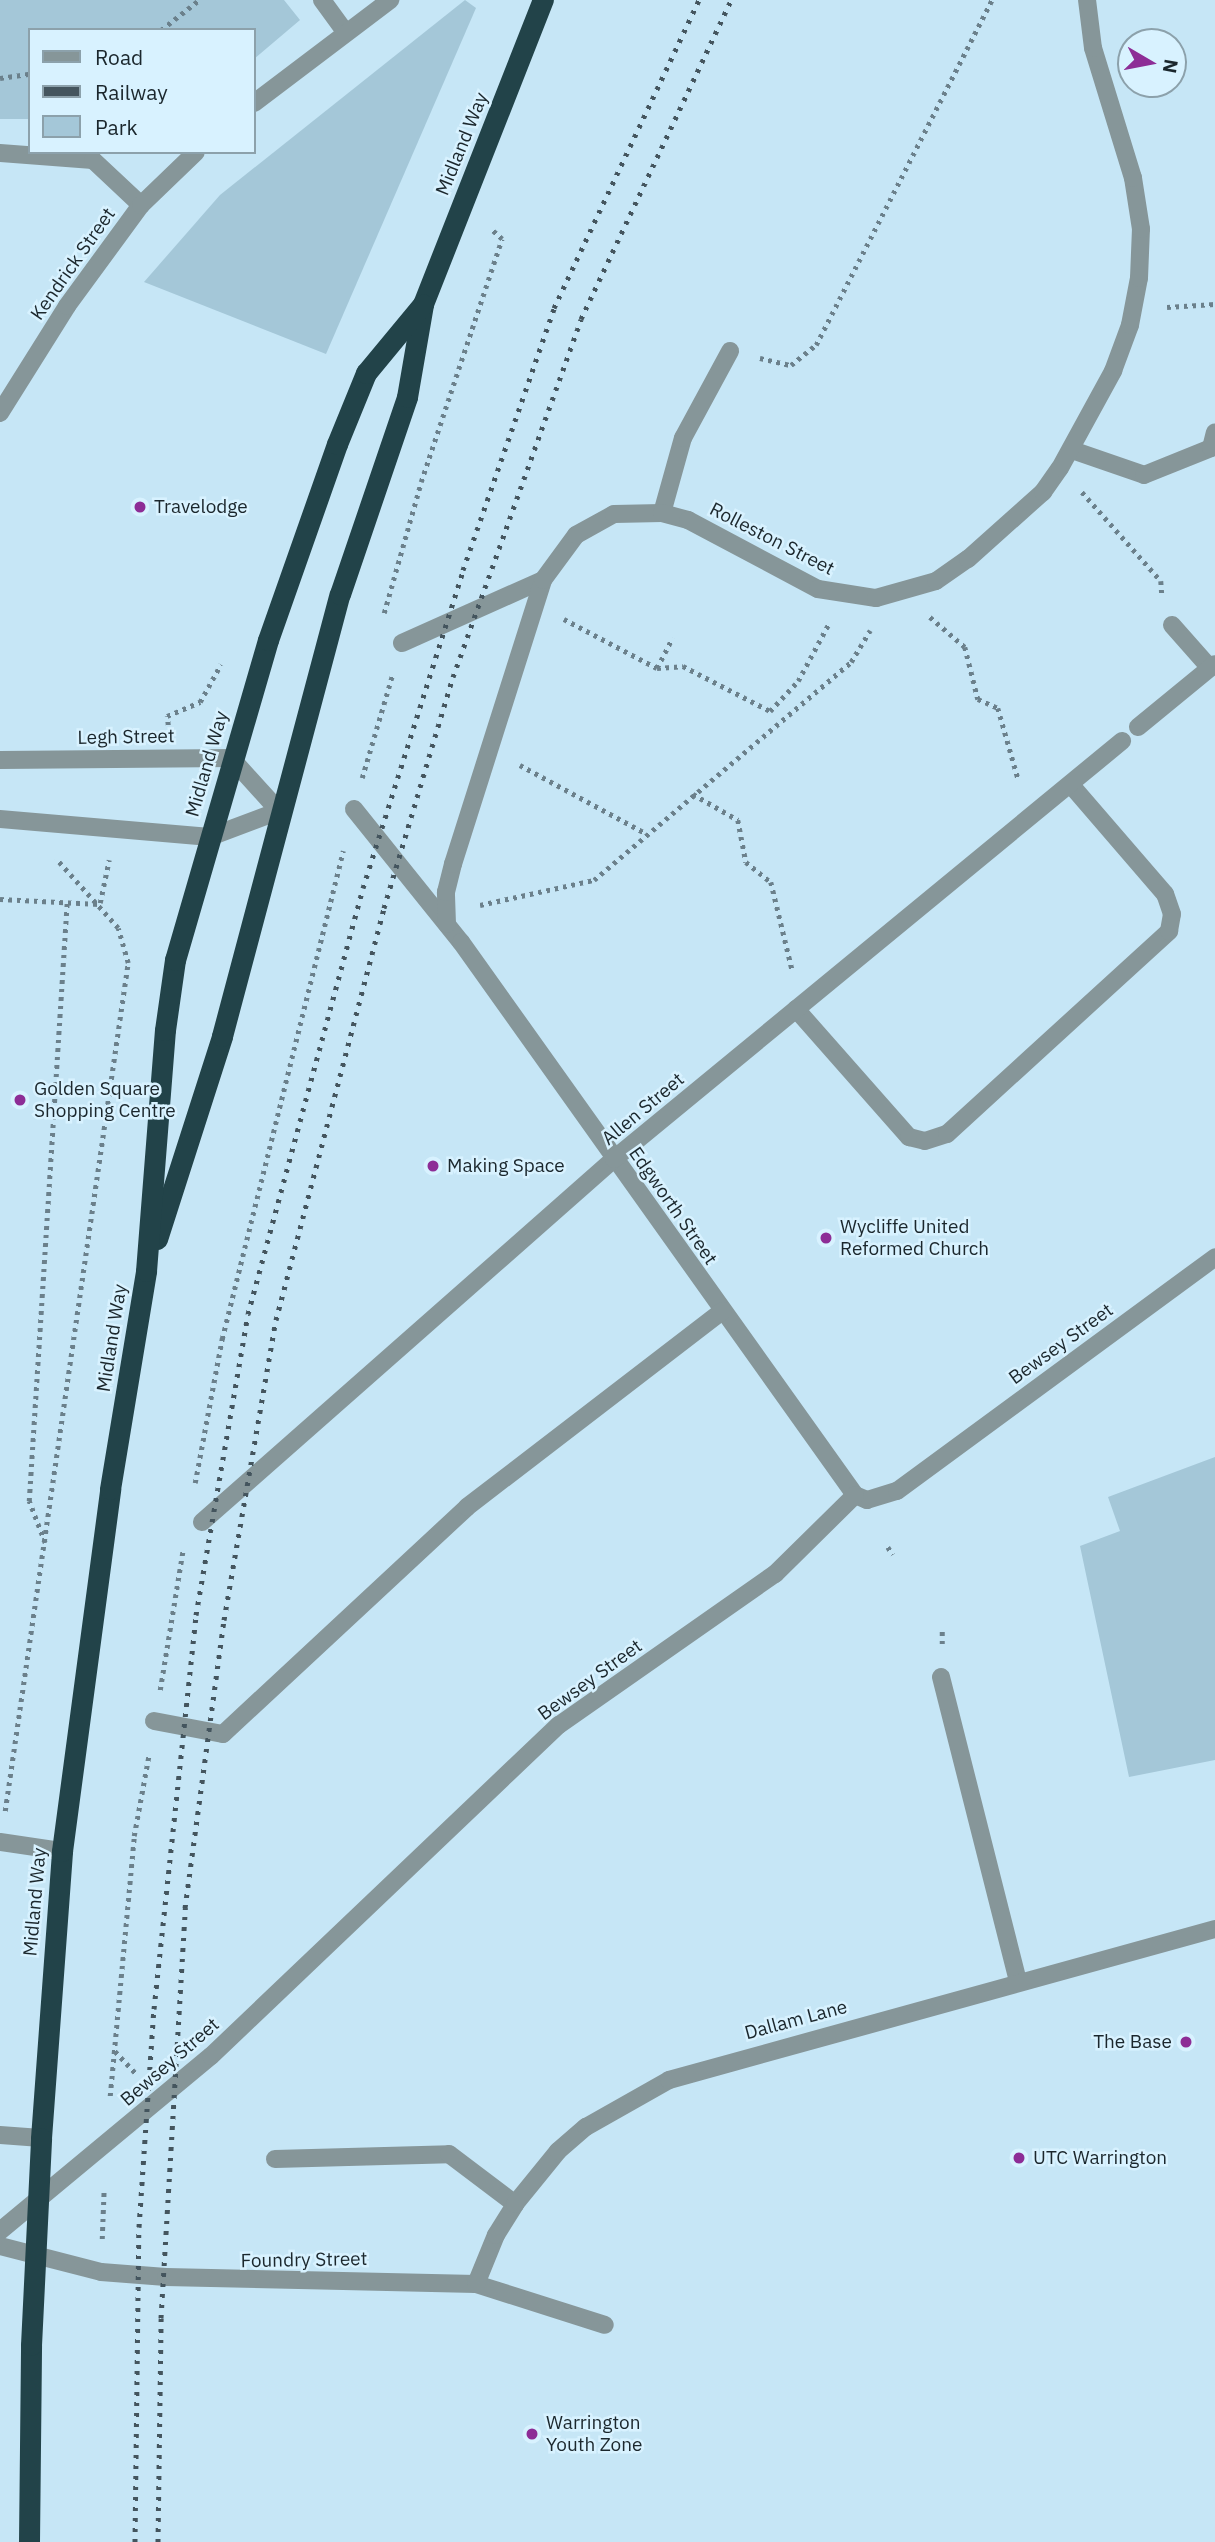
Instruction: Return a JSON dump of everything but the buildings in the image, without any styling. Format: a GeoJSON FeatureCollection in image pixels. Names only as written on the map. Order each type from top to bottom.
{"type":"FeatureCollection","features":[{"type":"Feature","properties":{"kind":"highway","name":"Midland Way"},"geometry":{"type":"LineString","coordinates":[[146,1271],[222,1036],[279,811],[340,594],[407,397],[422,304],[543,0]]}},
{"type":"Feature","properties":{"kind":"highway","name":"Midland Way"},"geometry":{"type":"LineString","coordinates":[[29,2542],[32,2345],[41,2138],[62,1851],[110,1489],[146,1271],[165,1030],[175,960],[231,758],[268,640],[366,373],[422,304]]}},
{"type":"Feature","properties":{"kind":"street"},"geometry":{"type":"LineString","coordinates":[[322,0],[345,32]]}},
{"type":"Feature","properties":{"kind":"street"},"geometry":{"type":"LineString","coordinates":[[256,101],[390,0]]}},
{"type":"Feature","properties":{"kind":"street","name":"Rolleston Street"},"geometry":{"type":"LineString","coordinates":[[447,924],[451,873],[543,580],[562,549],[594,522],[640,510],[688,520],[818,589],[844,596],[876,598],[902,594],[936,581],[968,559],[1043,492],[1060,468],[1112,372],[1134,309],[1141,229],[1133,177],[1093,48],[1087,0]]}},
{"type":"Feature","properties":{"kind":"street"},"geometry":{"type":"LineString","coordinates":[[0,153],[93,160],[141,205]]}},
{"type":"Feature","properties":{"kind":"street","name":"Kendrick Street"},"geometry":{"type":"LineString","coordinates":[[2,404],[67,306],[141,205],[194,154]]}},
{"type":"Feature","properties":{"kind":"street"},"geometry":{"type":"LineString","coordinates":[[662,513],[683,438],[730,351]]}},
{"type":"Feature","properties":{"kind":"street"},"geometry":{"type":"LineString","coordinates":[[1072,450],[1144,475],[1211,448],[1215,432]]}},
{"type":"Feature","properties":{"kind":"street"},"geometry":{"type":"LineString","coordinates":[[402,643],[543,580]]}},
{"type":"Feature","properties":{"kind":"street"},"geometry":{"type":"LineString","coordinates":[[1138,727],[1213,666],[1172,625]]}},
{"type":"Feature","properties":{"kind":"street","name":"Allen Street"},"geometry":{"type":"LineString","coordinates":[[202,1522],[614,1159],[1122,741]]}},
{"type":"Feature","properties":{"kind":"street"},"geometry":{"type":"LineString","coordinates":[[0,819],[210,837],[279,811],[231,758]]}},
{"type":"Feature","properties":{"kind":"street","name":"Legh Street"},"geometry":{"type":"LineString","coordinates":[[0,760],[231,758]]}},
{"type":"Feature","properties":{"kind":"street"},"geometry":{"type":"LineString","coordinates":[[799,1008],[909,1137],[926,1141],[947,1134],[1169,932],[1172,914],[1165,894],[1070,783]]}},
{"type":"Feature","properties":{"kind":"street","name":"Edgworth Street"},"geometry":{"type":"LineString","coordinates":[[354,809],[447,924],[855,1494]]}},
{"type":"Feature","properties":{"kind":"street","name":"Bewsey Street"},"geometry":{"type":"LineString","coordinates":[[0,2231],[211,2056],[559,1725],[775,1574],[855,1494],[867,1500],[897,1491],[1215,1257]]}},
{"type":"Feature","properties":{"kind":"street"},"geometry":{"type":"LineString","coordinates":[[154,1721],[223,1734],[467,1507],[722,1311]]}},
{"type":"Feature","properties":{"kind":"street"},"geometry":{"type":"LineString","coordinates":[[941,1676],[1018,1981]]}},
{"type":"Feature","properties":{"kind":"street"},"geometry":{"type":"LineString","coordinates":[[0,1842],[62,1851]]}},
{"type":"Feature","properties":{"kind":"street","name":"Dallam Lane"},"geometry":{"type":"LineString","coordinates":[[476,2284],[496,2235],[515,2204],[558,2151],[586,2127],[669,2080],[1018,1981],[1215,1929]]}},
{"type":"Feature","properties":{"kind":"street"},"geometry":{"type":"LineString","coordinates":[[5,2136],[41,2138]]}},
{"type":"Feature","properties":{"kind":"street"},"geometry":{"type":"LineString","coordinates":[[275,2159],[449,2154],[515,2204]]}},
{"type":"Feature","properties":{"kind":"street","name":"Foundry Street"},"geometry":{"type":"LineString","coordinates":[[0,2246],[100,2272],[230,2282],[417,2280],[476,2284],[605,2325]]}},
{"type":"Feature","properties":{"kind":"path"},"geometry":{"type":"LineString","coordinates":[[164,28],[199,0]]}},
{"type":"Feature","properties":{"kind":"path"},"geometry":{"type":"LineString","coordinates":[[730,351],[791,365],[816,345],[992,0]]}},
{"type":"Feature","properties":{"kind":"path"},"geometry":{"type":"LineString","coordinates":[[0,78],[28,74]]}},
{"type":"Feature","properties":{"kind":"path"},"geometry":{"type":"LineString","coordinates":[[192,1497],[222,1339],[354,809],[402,643],[378,635],[421,482],[502,239]]}},
{"type":"Feature","properties":{"kind":"path"},"geometry":{"type":"LineString","coordinates":[[1134,309],[1215,304]]}},
{"type":"Feature","properties":{"kind":"path"},"geometry":{"type":"LineString","coordinates":[[1060,468],[1161,581]]}},
{"type":"Feature","properties":{"kind":"path"},"geometry":{"type":"LineString","coordinates":[[902,594],[965,647],[978,699],[998,708],[1018,778]]}},
{"type":"Feature","properties":{"kind":"path"},"geometry":{"type":"LineString","coordinates":[[536,605],[657,668],[683,666],[770,711],[798,681],[844,596]]}},
{"type":"Feature","properties":{"kind":"path"},"geometry":{"type":"LineString","coordinates":[[477,895],[479,905],[594,880],[645,833],[851,662],[868,636],[876,598]]}},
{"type":"Feature","properties":{"kind":"path"},"geometry":{"type":"LineString","coordinates":[[657,668],[673,638]]}},
{"type":"Feature","properties":{"kind":"path"},"geometry":{"type":"LineString","coordinates":[[489,749],[645,833]]}},
{"type":"Feature","properties":{"kind":"path"},"geometry":{"type":"LineString","coordinates":[[693,794],[738,820],[746,862],[771,882],[799,1008]]}},
{"type":"Feature","properties":{"kind":"path"},"geometry":{"type":"LineString","coordinates":[[8,1786],[128,963],[118,928],[100,904],[47,850]]}},
{"type":"Feature","properties":{"kind":"path"},"geometry":{"type":"LineString","coordinates":[[0,899],[100,904]]}},
{"type":"Feature","properties":{"kind":"path"},"geometry":{"type":"LineString","coordinates":[[45,1544],[29,1501],[67,902]]}},
{"type":"Feature","properties":{"kind":"path"},"geometry":{"type":"LineString","coordinates":[[100,2272],[105,2145],[134,1836],[185,1537]]}},
{"type":"Feature","properties":{"kind":"path"},"geometry":{"type":"LineString","coordinates":[[888,1547],[893,1555]]}},
{"type":"Feature","properties":{"kind":"green space"},"geometry":{"type":"Polygon","coordinates":[[[0,0],[284,0],[300,20],[256,57],[256,28],[28,28],[28,119],[0,119],[0,0]]]}},
{"type":"Feature","properties":{"kind":"green space"},"geometry":{"type":"Polygon","coordinates":[[[465,0],[476,8],[326,354],[144,282],[220,195],[465,0]]]}},
{"type":"Feature","properties":{"kind":"green space"},"geometry":{"type":"Polygon","coordinates":[[[1215,1457],[1215,1760],[1129,1777],[1080,1546],[1120,1531],[1108,1497],[1215,1457]]]}},
{"type":"Feature","properties":{"kind":"railway"},"geometry":{"type":"LineString","coordinates":[[135,2542],[139,2227],[154,2009],[196,1615],[248,1314],[363,888],[463,570],[554,308],[699,0]]}},
{"type":"Feature","properties":{"kind":"railway"},"geometry":{"type":"LineString","coordinates":[[158,2542],[161,2318],[185,1908],[224,1620],[276,1320],[384,908],[453,677],[581,319],[731,0]]}},
{"type":"Feature","properties":{"kind":"place","name":"Travelodge"},"geometry":{"type":"Point","coordinates":[140,507]}},
{"type":"Feature","properties":{"kind":"place","name":"Golden Square Shopping Centre"},"geometry":{"type":"Point","coordinates":[20,1100]}},
{"type":"Feature","properties":{"kind":"place","name":"Making Space"},"geometry":{"type":"Point","coordinates":[433,1166]}},
{"type":"Feature","properties":{"kind":"place","name":"Wycliffe United Reformed Church"},"geometry":{"type":"Point","coordinates":[826,1238]}},
{"type":"Feature","properties":{"kind":"place","name":"The Base"},"geometry":{"type":"Point","coordinates":[1186,2042]}},
{"type":"Feature","properties":{"kind":"place","name":"UTC Warrington"},"geometry":{"type":"Point","coordinates":[1019,2158]}},
{"type":"Feature","properties":{"kind":"place","name":"Warrington Youth Zone"},"geometry":{"type":"Point","coordinates":[532,2434]}}]}
